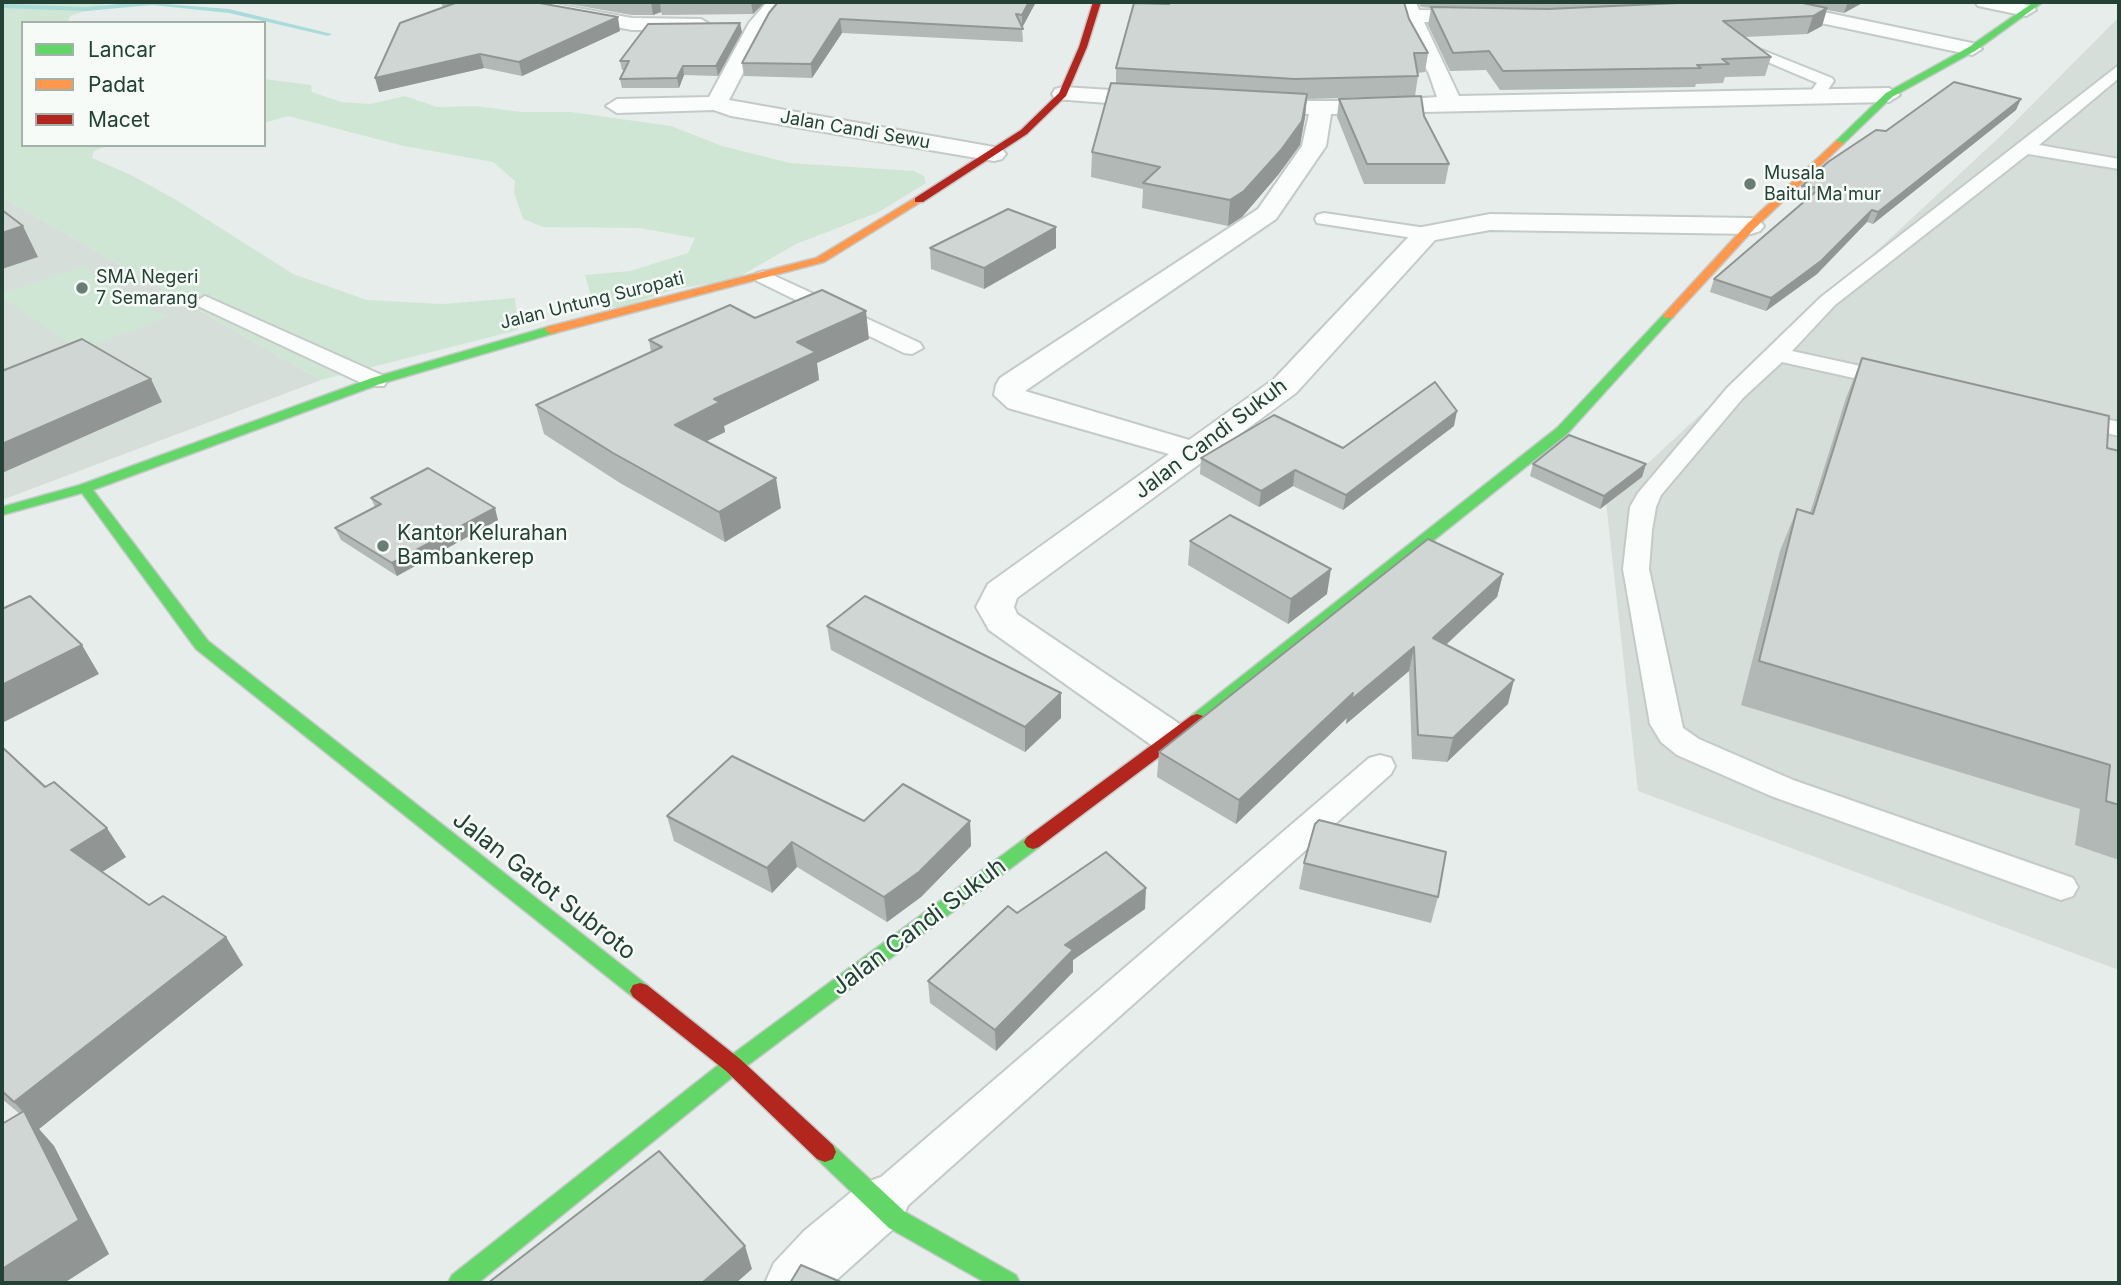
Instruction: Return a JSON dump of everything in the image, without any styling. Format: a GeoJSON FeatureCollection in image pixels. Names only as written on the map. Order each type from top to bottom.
{"type":"FeatureCollection","features":[{"type":"Feature","properties":{"kind":"street"},"geometry":{"type":"LineString","coordinates":[[514,2],[589,8],[632,24],[759,23]]}},
{"type":"Feature","properties":{"kind":"street"},"geometry":{"type":"LineString","coordinates":[[717,103],[759,23],[777,2]]}},
{"type":"Feature","properties":{"kind":"street","name":"Jalan Untung Suropati"},"geometry":{"type":"LineString","coordinates":[[2,511],[85,488],[376,381],[538,333],[764,277],[820,260],[994,154],[1024,132],[1063,94],[1083,47],[1097,2]]}},
{"type":"Feature","properties":{"kind":"street"},"geometry":{"type":"LineString","coordinates":[[1985,2],[2032,6]]}},
{"type":"Feature","properties":{"kind":"street"},"geometry":{"type":"LineString","coordinates":[[1744,5],[1777,7],[1972,49]]}},
{"type":"Feature","properties":{"kind":"street","name":"Jalan Candi Sukuh"},"geometry":{"type":"LineString","coordinates":[[460,1283],[733,1065],[1172,739],[1562,431],[1751,226],[1889,95],[1972,49],[2032,6]]}},
{"type":"Feature","properties":{"kind":"street"},"geometry":{"type":"LineString","coordinates":[[1450,103],[1440,74],[1419,37],[1409,9],[1504,17]]}},
{"type":"Feature","properties":{"kind":"street"},"geometry":{"type":"LineString","coordinates":[[1063,94],[1185,102]]}},
{"type":"Feature","properties":{"kind":"street"},"geometry":{"type":"LineString","coordinates":[[1239,105],[1321,108],[1889,95]]}},
{"type":"Feature","properties":{"kind":"street","name":"Jalan Candi Sewu"},"geometry":{"type":"LineString","coordinates":[[617,106],[717,103],[731,110],[994,154]]}},
{"type":"Feature","properties":{"kind":"street"},"geometry":{"type":"LineString","coordinates":[[1196,453],[1019,401],[1009,395],[1011,385],[1267,214],[1314,146],[1321,108]]}},
{"type":"Feature","properties":{"kind":"street"},"geometry":{"type":"LineString","coordinates":[[1426,234],[1490,222],[1751,226]]}},
{"type":"Feature","properties":{"kind":"street","name":"Jalan Candi Sukuh"},"geometry":{"type":"LineString","coordinates":[[1172,739],[1002,621],[995,607],[1002,592],[1285,386],[1426,234]]}},
{"type":"Feature","properties":{"kind":"street","name":"Jalan Gatot Subroto"},"geometry":{"type":"LineString","coordinates":[[85,488],[202,645],[733,1065],[897,1220],[1008,1283]]}},
{"type":"Feature","properties":{"kind":"street"},"geometry":{"type":"LineString","coordinates":[[794,1283],[824,1251],[881,1203]]}},
{"type":"Feature","properties":{"kind":"lane"},"geometry":{"type":"LineString","coordinates":[[1742,46],[1826,81],[1816,95]]}},
{"type":"Feature","properties":{"kind":"lane"},"geometry":{"type":"LineString","coordinates":[[2061,887],[1782,788],[1688,747],[1672,735],[1665,724],[1636,569],[1643,507],[1669,468],[1735,393],[1829,301],[2025,148],[2119,70]]}},
{"type":"Feature","properties":{"kind":"lane"},"geometry":{"type":"LineString","coordinates":[[2025,148],[2119,164]]}},
{"type":"Feature","properties":{"kind":"lane"},"geometry":{"type":"LineString","coordinates":[[1324,219],[1426,234]]}},
{"type":"Feature","properties":{"kind":"lane"},"geometry":{"type":"LineString","coordinates":[[764,277],[912,348]]}},
{"type":"Feature","properties":{"kind":"lane"},"geometry":{"type":"LineString","coordinates":[[205,302],[376,381]]}},
{"type":"Feature","properties":{"kind":"lane"},"geometry":{"type":"LineString","coordinates":[[1777,354],[1922,386]]}},
{"type":"Feature","properties":{"kind":"lane"},"geometry":{"type":"LineString","coordinates":[[2040,412],[2119,429]]}},
{"type":"Feature","properties":{"kind":"lane"},"geometry":{"type":"LineString","coordinates":[[881,1203],[1380,766]]}},
{"type":"Feature","properties":{"kind":"shaded area"},"geometry":{"type":"Polygon","coordinates":[[[2119,17],[2119,970],[1638,791],[1606,502],[2006,131],[2119,17]]]}},
{"type":"Feature","properties":{"kind":"shaded area","name":"SMA Negeri 7 Semarang"},"geometry":{"type":"Polygon","coordinates":[[[2,197],[321,380],[2,500],[2,197]]]}},
{"type":"Feature","properties":{"kind":"green space"},"geometry":{"type":"Polygon","coordinates":[[[2,2],[112,2],[70,16],[69,21],[21,21],[21,147],[104,147],[94,151],[92,158],[131,175],[178,201],[293,274],[367,300],[443,304],[515,298],[518,330],[321,380],[2,197],[2,2]]]}},
{"type":"Feature","properties":{"kind":"green space"},"geometry":{"type":"Polygon","coordinates":[[[266,79],[311,85],[312,92],[341,102],[370,104],[405,96],[437,107],[475,106],[522,112],[571,112],[671,126],[722,146],[790,163],[914,171],[924,176],[926,183],[879,212],[796,244],[728,281],[675,289],[620,308],[601,305],[590,293],[585,275],[630,271],[688,253],[695,238],[639,228],[543,227],[523,219],[514,193],[515,181],[493,162],[404,146],[288,116],[266,122],[266,79]]]}},
{"type":"Feature","properties":{"kind":"green space"},"geometry":{"type":"Polygon","coordinates":[[[83,266],[166,317],[80,351],[2,297],[2,294],[83,266]]]}},
{"type":"Feature","properties":{"kind":"building"},"geometry":{"type":"Polygon","coordinates":[[[458,2],[534,2],[618,17],[519,62],[480,54],[375,78],[400,23],[458,2]]]}},
{"type":"Feature","properties":{"kind":"building"},"geometry":{"type":"Polygon","coordinates":[[[778,2],[1029,2],[1022,15],[1016,14],[1023,29],[840,19],[811,64],[742,63],[769,13],[778,2]]]}},
{"type":"Feature","properties":{"kind":"building"},"geometry":{"type":"Polygon","coordinates":[[[1404,2],[1409,19],[1428,53],[1414,53],[1418,76],[1295,79],[1116,68],[1134,3],[1404,2]]]}},
{"type":"Feature","properties":{"kind":"building"},"geometry":{"type":"Polygon","coordinates":[[[1700,2],[1798,2],[1827,8],[1813,16],[1723,21],[1771,57],[1722,59],[1729,64],[1697,65],[1701,68],[1503,71],[1489,51],[1453,53],[1431,7],[1548,9],[1700,2]]]}},
{"type":"Feature","properties":{"kind":"building"},"geometry":{"type":"Polygon","coordinates":[[[740,23],[716,66],[683,66],[677,78],[620,79],[629,61],[620,61],[648,24],[740,23]]]}},
{"type":"Feature","properties":{"kind":"building"},"geometry":{"type":"Polygon","coordinates":[[[1954,82],[2021,99],[1878,212],[1872,210],[1821,261],[1771,298],[1714,279],[1820,188],[1802,186],[1828,162],[1876,130],[1886,131],[1954,82]]]}},
{"type":"Feature","properties":{"kind":"building"},"geometry":{"type":"Polygon","coordinates":[[[1111,83],[1307,94],[1302,121],[1281,150],[1244,191],[1230,200],[1143,183],[1160,167],[1092,152],[1111,83]]]}},
{"type":"Feature","properties":{"kind":"building"},"geometry":{"type":"Polygon","coordinates":[[[1421,96],[1424,116],[1449,164],[1367,164],[1339,99],[1421,96]]]}},
{"type":"Feature","properties":{"kind":"building"},"geometry":{"type":"Polygon","coordinates":[[[1008,209],[1056,227],[984,268],[930,248],[1008,209]]]}},
{"type":"Feature","properties":{"kind":"building"},"geometry":{"type":"Polygon","coordinates":[[[2,210],[23,226],[2,233],[2,210]]]}},
{"type":"Feature","properties":{"kind":"building"},"geometry":{"type":"Polygon","coordinates":[[[822,290],[866,311],[797,342],[816,352],[714,399],[720,402],[675,425],[776,478],[719,512],[613,453],[536,405],[662,347],[649,340],[730,305],[755,318],[822,290]]]}},
{"type":"Feature","properties":{"kind":"building"},"geometry":{"type":"Polygon","coordinates":[[[82,339],[151,379],[2,444],[2,371],[82,339]]]}},
{"type":"Feature","properties":{"kind":"building"},"geometry":{"type":"Polygon","coordinates":[[[1862,358],[2109,416],[2107,448],[2119,451],[2119,805],[2106,801],[2110,765],[1759,661],[1797,509],[1813,514],[1862,358]]]}},
{"type":"Feature","properties":{"kind":"building"},"geometry":{"type":"Polygon","coordinates":[[[1435,382],[1457,411],[1346,495],[1295,470],[1261,491],[1201,458],[1274,415],[1343,448],[1435,382]]]}},
{"type":"Feature","properties":{"kind":"building"},"geometry":{"type":"Polygon","coordinates":[[[1569,435],[1646,464],[1604,496],[1533,464],[1569,435]]]}},
{"type":"Feature","properties":{"kind":"building"},"geometry":{"type":"Polygon","coordinates":[[[428,468],[495,508],[392,563],[335,528],[381,504],[371,498],[428,468]]]}},
{"type":"Feature","properties":{"kind":"building"},"geometry":{"type":"Polygon","coordinates":[[[1230,515],[1331,569],[1291,599],[1190,541],[1230,515]]]}},
{"type":"Feature","properties":{"kind":"building"},"geometry":{"type":"Polygon","coordinates":[[[1428,539],[1503,574],[1433,638],[1514,680],[1453,738],[1418,735],[1414,647],[1351,700],[1353,693],[1239,800],[1159,752],[1428,539]]]}},
{"type":"Feature","properties":{"kind":"building"},"geometry":{"type":"Polygon","coordinates":[[[30,596],[82,645],[2,685],[2,609],[30,596]]]}},
{"type":"Feature","properties":{"kind":"building"},"geometry":{"type":"Polygon","coordinates":[[[865,596],[1061,693],[1025,727],[827,626],[865,596]]]}},
{"type":"Feature","properties":{"kind":"building"},"geometry":{"type":"Polygon","coordinates":[[[2,747],[45,787],[54,782],[107,828],[71,850],[149,905],[163,896],[226,937],[14,1102],[2,1091],[2,747]]]}},
{"type":"Feature","properties":{"kind":"building"},"geometry":{"type":"Polygon","coordinates":[[[732,756],[864,821],[903,784],[970,821],[919,872],[884,897],[792,842],[767,868],[667,816],[732,756]]]}},
{"type":"Feature","properties":{"kind":"building"},"geometry":{"type":"Polygon","coordinates":[[[1319,820],[1446,852],[1438,897],[1304,863],[1315,824],[1319,820]]]}},
{"type":"Feature","properties":{"kind":"building"},"geometry":{"type":"Polygon","coordinates":[[[1106,852],[1146,888],[1065,945],[1073,950],[995,1030],[928,981],[1008,906],[1017,913],[1106,852]]]}},
{"type":"Feature","properties":{"kind":"building"},"geometry":{"type":"Polygon","coordinates":[[[24,1111],[79,1220],[2,1269],[2,1124],[24,1111]]]}},
{"type":"Feature","properties":{"kind":"building"},"geometry":{"type":"Polygon","coordinates":[[[659,1151],[745,1246],[702,1283],[488,1283],[659,1151]]]}},
{"type":"Feature","properties":{"kind":"building"},"geometry":{"type":"Polygon","coordinates":[[[801,1265],[843,1283],[790,1283],[801,1265]]]}},
{"type":"Feature","properties":{"kind":"waterway"},"geometry":{"type":"LineString","coordinates":[[2,6],[86,9],[152,3],[229,11],[328,34]]}},
{"type":"Feature","properties":{"kind":"traffic: fast"},"geometry":{"type":"LineString","coordinates":[[1839,143],[1889,95],[1972,49],[2039,2]]}},
{"type":"Feature","properties":{"kind":"traffic: fast"},"geometry":{"type":"LineString","coordinates":[[1197,720],[1562,431],[1668,316]]}},
{"type":"Feature","properties":{"kind":"traffic: fast"},"geometry":{"type":"LineString","coordinates":[[2,511],[85,488],[376,381],[551,330]]}},
{"type":"Feature","properties":{"kind":"traffic: fast"},"geometry":{"type":"LineString","coordinates":[[85,488],[202,645],[640,991]]}},
{"type":"Feature","properties":{"kind":"traffic: fast"},"geometry":{"type":"LineString","coordinates":[[460,1283],[733,1065],[1033,842]]}},
{"type":"Feature","properties":{"kind":"traffic: fast"},"geometry":{"type":"LineString","coordinates":[[825,1152],[897,1220],[1008,1283]]}},
{"type":"Feature","properties":{"kind":"traffic: slow"},"geometry":{"type":"LineString","coordinates":[[1668,316],[1751,226],[1839,143]]}},
{"type":"Feature","properties":{"kind":"traffic: slow"},"geometry":{"type":"LineString","coordinates":[[551,330],[820,260],[919,200]]}},
{"type":"Feature","properties":{"kind":"traffic: jam"},"geometry":{"type":"LineString","coordinates":[[919,200],[1024,132],[1063,94],[1083,47],[1097,2]]}},
{"type":"Feature","properties":{"kind":"traffic: jam"},"geometry":{"type":"LineString","coordinates":[[1033,842],[1197,720]]}},
{"type":"Feature","properties":{"kind":"traffic: jam"},"geometry":{"type":"LineString","coordinates":[[640,991],[733,1065],[825,1152]]}},
{"type":"Feature","properties":{"kind":"place","name":"Musala Baitul Ma'mur"},"geometry":{"type":"Point","coordinates":[1750,184]}},
{"type":"Feature","properties":{"kind":"place","name":"SMA Negeri 7 Semarang"},"geometry":{"type":"Point","coordinates":[82,288]}},
{"type":"Feature","properties":{"kind":"place","name":"Kantor Kelurahan Bambankerep"},"geometry":{"type":"Point","coordinates":[383,546]}}]}
